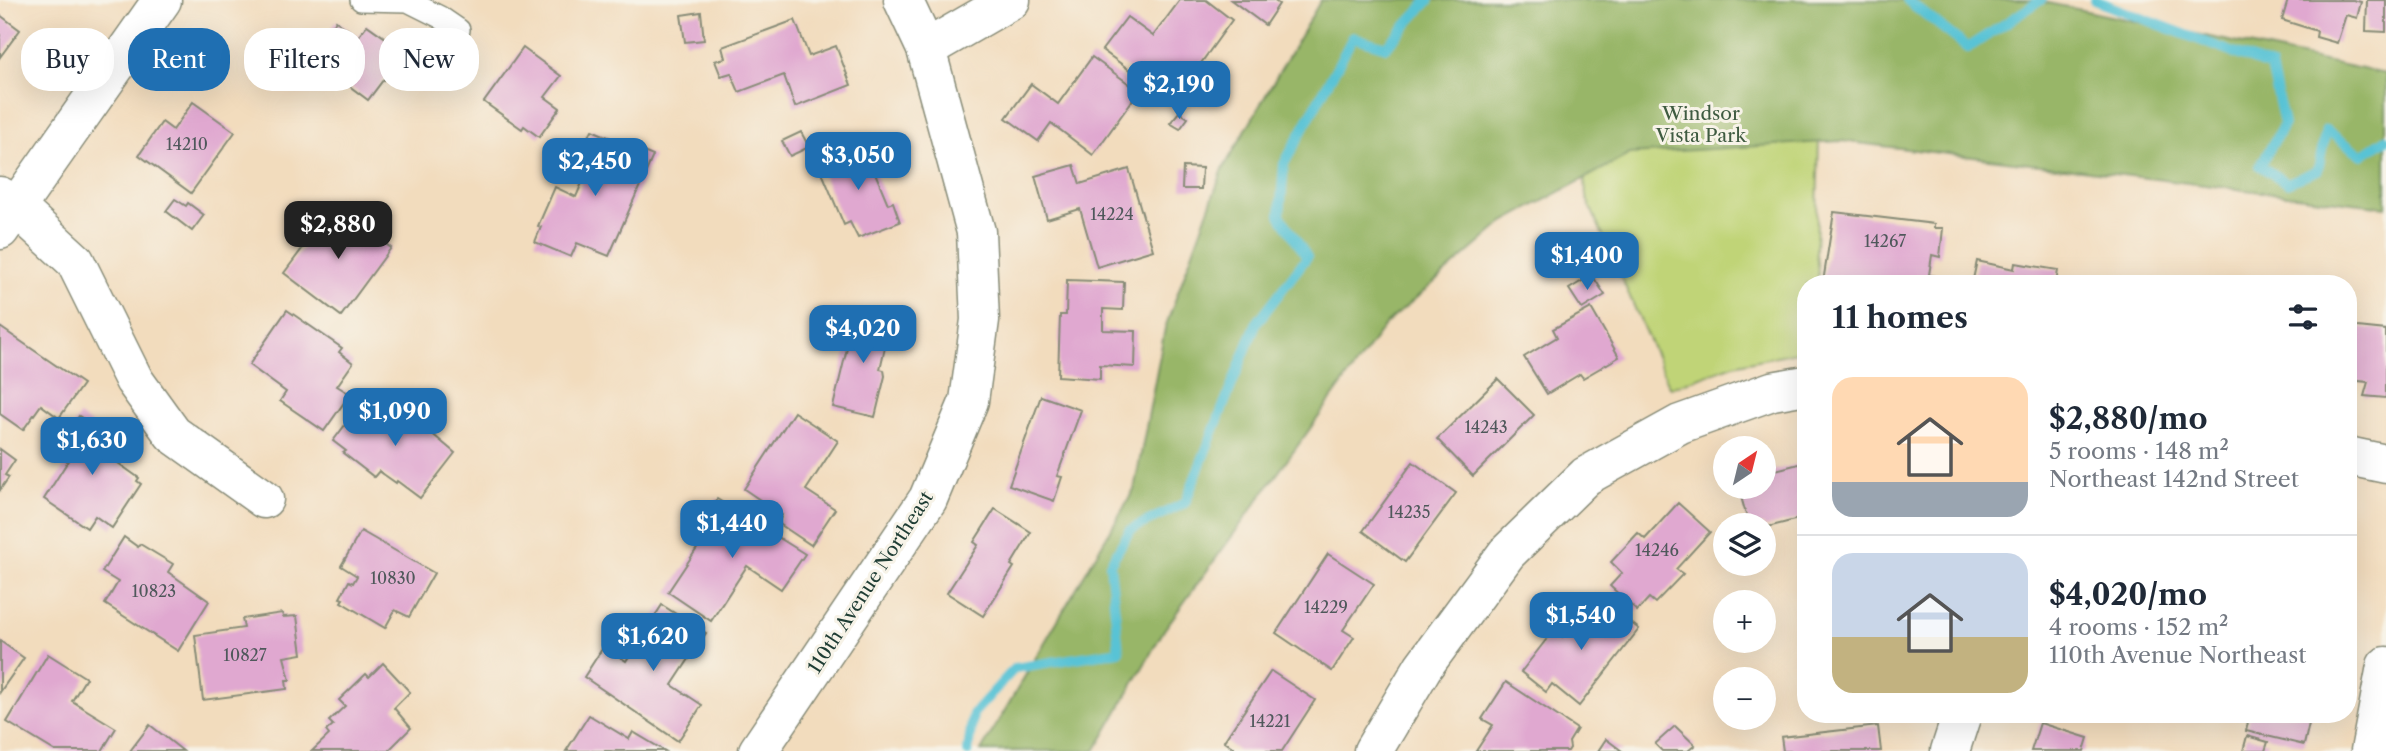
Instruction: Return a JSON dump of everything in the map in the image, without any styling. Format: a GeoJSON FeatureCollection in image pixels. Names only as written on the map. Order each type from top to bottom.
{"type":"FeatureCollection","features":[{"type":"Feature","properties":{"kind":"street"},"geometry":{"type":"LineString","coordinates":[[162,0],[5,211],[75,261],[134,380],[173,434],[264,499]]}},
{"type":"Feature","properties":{"kind":"street","name":"110th Avenue Northeast"},"geometry":{"type":"LineString","coordinates":[[758,751],[928,499],[969,401],[980,320],[976,232],[926,49],[903,0]]}},
{"type":"Feature","properties":{"kind":"street"},"geometry":{"type":"LineString","coordinates":[[926,49],[1011,0]]}},
{"type":"Feature","properties":{"kind":"street"},"geometry":{"type":"LineString","coordinates":[[1373,751],[1423,667],[1507,553],[1586,476],[1680,424],[1772,391],[1797,387]]}},
{"type":"Feature","properties":{"kind":"street"},"geometry":{"type":"LineString","coordinates":[[2357,458],[2386,464]]}},
{"type":"Feature","properties":{"kind":"street"},"geometry":{"type":"LineString","coordinates":[[2370,751],[2386,666]]}},
{"type":"Feature","properties":{"kind":"street"},"geometry":{"type":"LineString","coordinates":[[1950,751],[1959,723]]}},
{"type":"Feature","properties":{"kind":"lane"},"geometry":{"type":"LineString","coordinates":[[361,0],[408,1],[455,28]]}},
{"type":"Feature","properties":{"kind":"green space"},"geometry":{"type":"Polygon","coordinates":[[[1321,0],[2034,0],[2386,74],[2386,207],[1841,141],[1630,154],[1504,222],[1386,324],[1164,630],[1095,751],[981,751],[1134,490],[1165,328],[1223,169],[1321,0]]]}},
{"type":"Feature","properties":{"kind":"green space","name":"Windsor Vista Park"},"geometry":{"type":"Polygon","coordinates":[[[1576,0],[1820,101],[1816,253],[1818,275],[1797,275],[1797,352],[1734,365],[1670,388],[1586,197],[1576,0]]]}},
{"type":"Feature","properties":{"kind":"building"},"geometry":{"type":"Polygon","coordinates":[[[1180,0],[1206,0],[1232,20],[1178,95],[1150,74],[1145,81],[1102,50],[1127,17],[1153,36],[1180,0]]]}},
{"type":"Feature","properties":{"kind":"building"},"geometry":{"type":"Polygon","coordinates":[[[1231,0],[1273,0],[1279,4],[1265,25],[1231,0]]]}},
{"type":"Feature","properties":{"kind":"building"},"geometry":{"type":"Polygon","coordinates":[[[2288,0],[2361,2],[2357,18],[2346,15],[2337,43],[2316,37],[2317,31],[2282,20],[2288,0]]]}},
{"type":"Feature","properties":{"kind":"building"},"geometry":{"type":"Polygon","coordinates":[[[2367,0],[2386,0],[2386,32],[2366,31],[2367,0]]]}},
{"type":"Feature","properties":{"kind":"building"},"geometry":{"type":"Polygon","coordinates":[[[701,12],[704,40],[685,42],[681,15],[701,12]]]}},
{"type":"Feature","properties":{"kind":"building"},"geometry":{"type":"Polygon","coordinates":[[[0,15],[20,30],[0,57],[0,15]]]}},
{"type":"Feature","properties":{"kind":"building"},"geometry":{"type":"Polygon","coordinates":[[[795,20],[809,56],[836,46],[851,85],[795,107],[784,75],[739,92],[731,73],[721,76],[715,61],[725,58],[722,47],[795,20]]]}},
{"type":"Feature","properties":{"kind":"building"},"geometry":{"type":"Polygon","coordinates":[[[336,21],[346,28],[331,28],[336,21]]]}},
{"type":"Feature","properties":{"kind":"building"},"geometry":{"type":"Polygon","coordinates":[[[367,25],[379,33],[379,86],[368,100],[356,91],[365,91],[365,28],[367,25]]]}},
{"type":"Feature","properties":{"kind":"building"},"geometry":{"type":"Polygon","coordinates":[[[523,48],[561,76],[545,97],[560,108],[539,137],[524,126],[522,129],[484,102],[523,48]]]}},
{"type":"Feature","properties":{"kind":"building"},"geometry":{"type":"Polygon","coordinates":[[[1092,57],[1139,91],[1093,155],[1051,123],[1038,141],[1006,118],[1031,84],[1058,104],[1092,57]]]}},
{"type":"Feature","properties":{"kind":"building"},"geometry":{"type":"Polygon","coordinates":[[[193,102],[235,132],[191,193],[139,155],[162,122],[173,130],[193,102]]]}},
{"type":"Feature","properties":{"kind":"building"},"geometry":{"type":"Polygon","coordinates":[[[1179,112],[1188,118],[1180,129],[1170,123],[1179,112]]]}},
{"type":"Feature","properties":{"kind":"building"},"geometry":{"type":"Polygon","coordinates":[[[592,130],[653,156],[609,256],[577,243],[571,257],[535,242],[541,227],[538,226],[555,187],[576,197],[582,183],[578,182],[581,175],[578,173],[588,148],[584,146],[592,130]]]}},
{"type":"Feature","properties":{"kind":"building"},"geometry":{"type":"Polygon","coordinates":[[[801,132],[809,147],[790,156],[782,141],[801,132]]]}},
{"type":"Feature","properties":{"kind":"building"},"geometry":{"type":"Polygon","coordinates":[[[863,144],[888,204],[893,202],[900,222],[858,238],[850,222],[844,225],[818,163],[863,144]]]}},
{"type":"Feature","properties":{"kind":"building"},"geometry":{"type":"Polygon","coordinates":[[[1074,165],[1080,184],[1129,169],[1153,250],[1097,267],[1080,209],[1047,219],[1035,176],[1074,165]]]}},
{"type":"Feature","properties":{"kind":"building"},"geometry":{"type":"Polygon","coordinates":[[[1183,167],[1202,168],[1201,189],[1182,189],[1183,167]]]}},
{"type":"Feature","properties":{"kind":"building"},"geometry":{"type":"Polygon","coordinates":[[[175,199],[186,206],[188,203],[204,215],[192,231],[166,211],[175,199]]]}},
{"type":"Feature","properties":{"kind":"building"},"geometry":{"type":"Polygon","coordinates":[[[335,205],[391,248],[341,316],[284,273],[335,205]]]}},
{"type":"Feature","properties":{"kind":"building"},"geometry":{"type":"Polygon","coordinates":[[[1834,212],[1934,224],[1934,228],[1943,228],[1940,257],[1932,255],[1929,275],[1824,275],[1834,212]]]}},
{"type":"Feature","properties":{"kind":"building"},"geometry":{"type":"Polygon","coordinates":[[[1977,261],[2014,269],[2015,263],[2058,270],[2057,275],[1974,275],[1977,261]]]}},
{"type":"Feature","properties":{"kind":"building"},"geometry":{"type":"Polygon","coordinates":[[[1592,275],[1605,295],[1582,309],[1569,289],[1592,275]]]}},
{"type":"Feature","properties":{"kind":"building"},"geometry":{"type":"Polygon","coordinates":[[[1067,280],[1124,282],[1123,310],[1103,309],[1103,330],[1136,331],[1135,367],[1100,365],[1100,379],[1058,376],[1060,315],[1066,315],[1067,280]]]}},
{"type":"Feature","properties":{"kind":"building"},"geometry":{"type":"Polygon","coordinates":[[[1591,308],[1619,357],[1583,378],[1580,374],[1547,394],[1524,357],[1557,337],[1553,329],[1591,308]]]}},
{"type":"Feature","properties":{"kind":"building"},"geometry":{"type":"Polygon","coordinates":[[[287,310],[342,348],[339,352],[353,363],[337,386],[350,394],[324,431],[280,401],[286,392],[249,365],[287,310]]]}},
{"type":"Feature","properties":{"kind":"building"},"geometry":{"type":"Polygon","coordinates":[[[850,312],[891,321],[880,369],[884,370],[885,376],[875,417],[833,407],[849,340],[844,339],[850,312]]]}},
{"type":"Feature","properties":{"kind":"building"},"geometry":{"type":"Polygon","coordinates":[[[0,327],[83,384],[59,418],[41,405],[23,430],[0,414],[0,327]]]}},
{"type":"Feature","properties":{"kind":"building"},"geometry":{"type":"Polygon","coordinates":[[[2357,327],[2386,330],[2386,398],[2364,396],[2368,382],[2357,381],[2357,327]]]}},
{"type":"Feature","properties":{"kind":"building"},"geometry":{"type":"Polygon","coordinates":[[[1498,379],[1534,415],[1473,476],[1437,439],[1498,379]]]}},
{"type":"Feature","properties":{"kind":"building"},"geometry":{"type":"Polygon","coordinates":[[[1041,396],[1081,410],[1057,476],[1062,477],[1054,501],[1009,485],[1041,396]]]}},
{"type":"Feature","properties":{"kind":"building"},"geometry":{"type":"Polygon","coordinates":[[[388,401],[413,421],[426,417],[430,432],[455,453],[420,498],[379,471],[374,477],[343,453],[346,451],[333,441],[357,409],[372,422],[388,401]]]}},
{"type":"Feature","properties":{"kind":"building"},"geometry":{"type":"Polygon","coordinates":[[[794,412],[838,441],[806,490],[835,509],[811,545],[778,523],[782,515],[744,489],[794,412]]]}},
{"type":"Feature","properties":{"kind":"building"},"geometry":{"type":"Polygon","coordinates":[[[79,416],[126,451],[118,463],[139,478],[137,481],[141,484],[112,528],[95,516],[87,528],[44,499],[68,461],[55,454],[79,416]]]}},
{"type":"Feature","properties":{"kind":"building"},"geometry":{"type":"Polygon","coordinates":[[[0,449],[15,460],[5,475],[9,477],[0,490],[0,449]]]}},
{"type":"Feature","properties":{"kind":"building"},"geometry":{"type":"Polygon","coordinates":[[[1413,462],[1456,493],[1405,562],[1363,531],[1413,462]]]}},
{"type":"Feature","properties":{"kind":"building"},"geometry":{"type":"Polygon","coordinates":[[[1797,464],[1797,519],[1776,525],[1776,513],[1746,513],[1742,499],[1776,499],[1776,470],[1797,464]]]}},
{"type":"Feature","properties":{"kind":"building"},"geometry":{"type":"Polygon","coordinates":[[[717,499],[805,554],[781,589],[747,566],[711,621],[668,592],[714,523],[705,517],[717,499]]]}},
{"type":"Feature","properties":{"kind":"building"},"geometry":{"type":"Polygon","coordinates":[[[1678,503],[1710,532],[1676,569],[1683,574],[1655,603],[1649,598],[1637,611],[1610,586],[1622,573],[1611,562],[1638,533],[1645,539],[1678,503]]]}},
{"type":"Feature","properties":{"kind":"building"},"geometry":{"type":"Polygon","coordinates":[[[995,509],[1031,532],[1011,565],[1014,567],[983,616],[947,593],[978,545],[974,542],[995,509]]]}},
{"type":"Feature","properties":{"kind":"building"},"geometry":{"type":"Polygon","coordinates":[[[361,531],[434,573],[409,617],[395,610],[385,628],[341,602],[343,599],[340,598],[349,581],[353,583],[357,576],[341,566],[361,531]]]}},
{"type":"Feature","properties":{"kind":"building"},"geometry":{"type":"Polygon","coordinates":[[[124,537],[173,564],[168,572],[209,601],[178,651],[105,604],[118,582],[102,572],[124,537]]]}},
{"type":"Feature","properties":{"kind":"building"},"geometry":{"type":"Polygon","coordinates":[[[1328,554],[1374,584],[1343,630],[1354,637],[1332,671],[1276,633],[1328,554]]]}},
{"type":"Feature","properties":{"kind":"building"},"geometry":{"type":"Polygon","coordinates":[[[1595,595],[1639,629],[1579,706],[1552,684],[1546,692],[1521,672],[1553,631],[1562,637],[1595,595]]]}},
{"type":"Feature","properties":{"kind":"building"},"geometry":{"type":"Polygon","coordinates":[[[662,605],[706,633],[672,685],[702,705],[678,741],[584,677],[604,646],[626,661],[662,605]]]}},
{"type":"Feature","properties":{"kind":"building"},"geometry":{"type":"Polygon","coordinates":[[[282,613],[283,617],[297,616],[302,654],[284,657],[290,680],[286,680],[287,689],[203,700],[195,635],[244,628],[242,619],[282,613]]]}},
{"type":"Feature","properties":{"kind":"building"},"geometry":{"type":"Polygon","coordinates":[[[0,641],[24,658],[0,692],[0,641]]]}},
{"type":"Feature","properties":{"kind":"building"},"geometry":{"type":"Polygon","coordinates":[[[48,654],[86,678],[72,701],[116,728],[102,751],[55,751],[7,722],[48,654]]]}},
{"type":"Feature","properties":{"kind":"building"},"geometry":{"type":"Polygon","coordinates":[[[383,663],[410,692],[394,708],[411,728],[388,751],[312,751],[329,735],[326,731],[333,725],[329,721],[345,706],[339,700],[366,674],[369,677],[383,663]]]}},
{"type":"Feature","properties":{"kind":"building"},"geometry":{"type":"Polygon","coordinates":[[[1271,671],[1315,700],[1282,751],[1238,751],[1224,741],[1271,671]]]}},
{"type":"Feature","properties":{"kind":"building"},"geometry":{"type":"Polygon","coordinates":[[[1506,682],[1577,729],[1569,742],[1568,751],[1476,751],[1493,725],[1482,719],[1506,682]]]}},
{"type":"Feature","properties":{"kind":"building"},"geometry":{"type":"Polygon","coordinates":[[[589,715],[629,739],[633,732],[665,751],[566,751],[589,715]]]}},
{"type":"Feature","properties":{"kind":"building"},"geometry":{"type":"Polygon","coordinates":[[[2040,723],[2088,738],[2084,751],[2031,751],[2040,723]]]}},
{"type":"Feature","properties":{"kind":"building"},"geometry":{"type":"Polygon","coordinates":[[[2248,723],[2309,723],[2304,745],[2246,731],[2248,723]]]}},
{"type":"Feature","properties":{"kind":"building"},"geometry":{"type":"Polygon","coordinates":[[[150,725],[183,751],[130,751],[150,725]]]}},
{"type":"Feature","properties":{"kind":"building"},"geometry":{"type":"Polygon","coordinates":[[[1675,726],[1695,745],[1688,751],[1662,751],[1655,744],[1675,726]]]}},
{"type":"Feature","properties":{"kind":"building"},"geometry":{"type":"Polygon","coordinates":[[[1878,726],[1881,751],[1783,751],[1781,737],[1878,726]]]}},
{"type":"Feature","properties":{"kind":"building"},"geometry":{"type":"Polygon","coordinates":[[[2247,736],[2268,742],[2265,751],[2243,751],[2247,736]]]}},
{"type":"Feature","properties":{"kind":"building"},"geometry":{"type":"Polygon","coordinates":[[[1606,739],[1622,751],[1598,751],[1606,739]]]}},
{"type":"Feature","properties":{"kind":"waterway"},"geometry":{"type":"LineString","coordinates":[[968,751],[973,714],[1015,668],[1119,651],[1110,564],[1130,530],[1185,503],[1256,324],[1307,257],[1280,215],[1284,164],[1353,37],[1386,47],[1429,0]]}},
{"type":"Feature","properties":{"kind":"waterway"},"geometry":{"type":"LineString","coordinates":[[1907,0],[1968,48],[2041,0]]}},
{"type":"Feature","properties":{"kind":"waterway"},"geometry":{"type":"LineString","coordinates":[[2094,0],[2271,67],[2284,124],[2260,166],[2287,183],[2318,170],[2326,130],[2362,155],[2386,139]]}}]}
